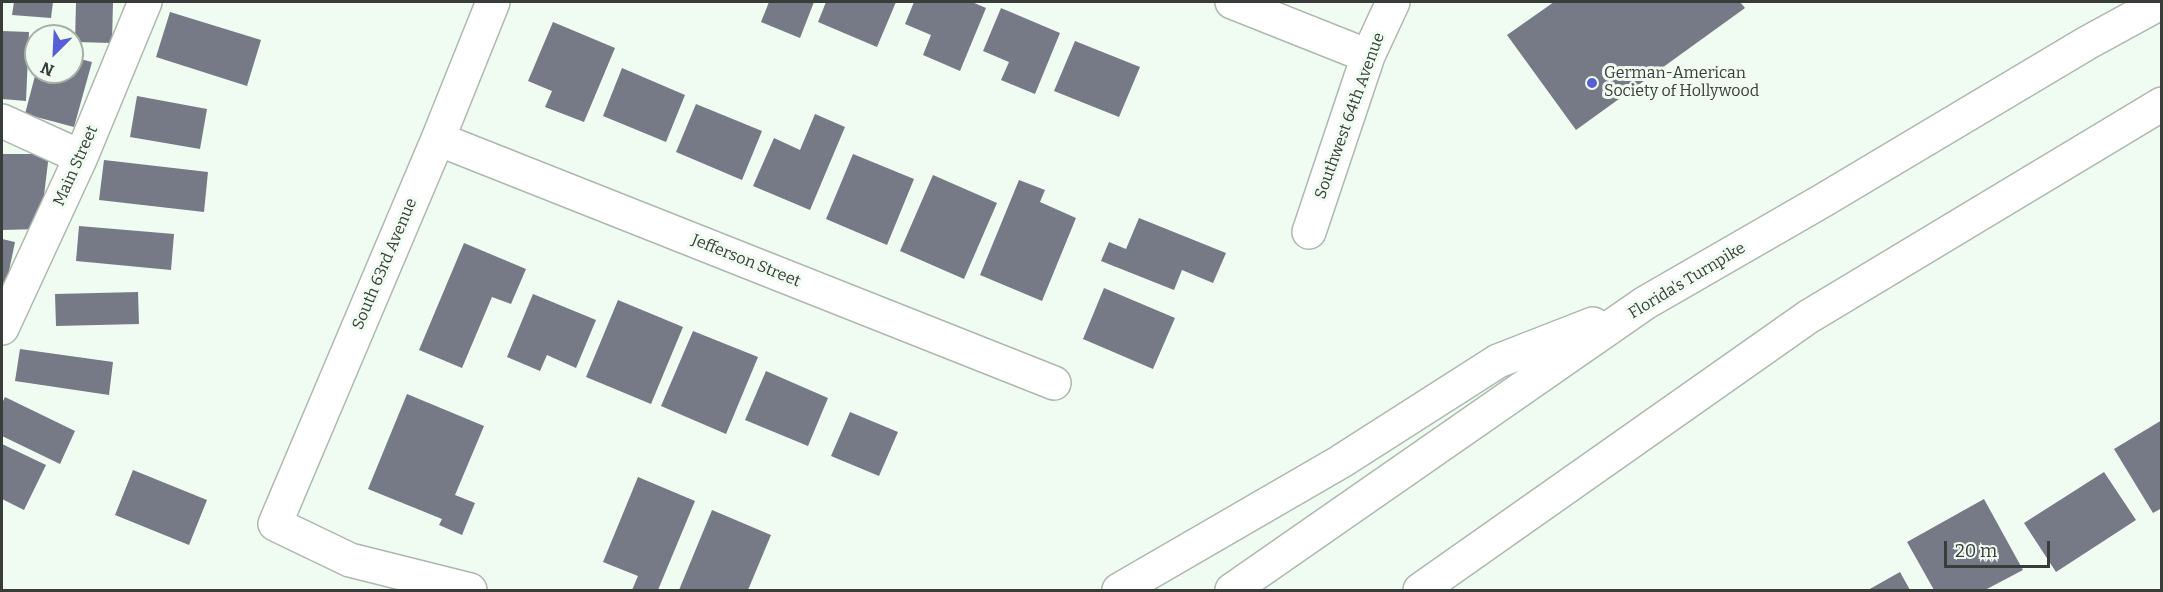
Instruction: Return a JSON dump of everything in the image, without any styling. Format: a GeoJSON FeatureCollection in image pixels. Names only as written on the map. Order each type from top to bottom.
{"type":"FeatureCollection","features":[{"type":"Feature","properties":{"kind":"main road","name":"Main Street"},"geometry":{"type":"LineString","coordinates":[[2,328],[81,157],[145,2]]}},
{"type":"Feature","properties":{"kind":"main road","name":"South 63rd Avenue"},"geometry":{"type":"LineString","coordinates":[[470,591],[350,561],[274,524],[438,139],[493,2]]}},
{"type":"Feature","properties":{"kind":"main road"},"geometry":{"type":"LineString","coordinates":[[1232,2],[1368,56]]}},
{"type":"Feature","properties":{"kind":"main road","name":"Southwest 64th Avenue"},"geometry":{"type":"LineString","coordinates":[[1309,232],[1368,56],[1393,2]]}},
{"type":"Feature","properties":{"kind":"main road","name":"Florida's Turnpike"},"geometry":{"type":"LineString","coordinates":[[1232,591],[1645,303],[1822,201],[2087,43],[2162,2]]}},
{"type":"Feature","properties":{"kind":"main road"},"geometry":{"type":"LineString","coordinates":[[1420,591],[1808,316],[2162,104]]}},
{"type":"Feature","properties":{"kind":"main road"},"geometry":{"type":"LineString","coordinates":[[2,121],[81,157]]}},
{"type":"Feature","properties":{"kind":"main road","name":"Jefferson Street"},"geometry":{"type":"LineString","coordinates":[[438,139],[1054,383]]}},
{"type":"Feature","properties":{"kind":"main road"},"geometry":{"type":"LineString","coordinates":[[1119,591],[1340,462],[1498,361],[1645,303]]}},
{"type":"Feature","properties":{"kind":"building"},"geometry":{"type":"Polygon","coordinates":[[[14,2],[53,2],[51,18],[12,15],[14,2]]]}},
{"type":"Feature","properties":{"kind":"building"},"geometry":{"type":"Polygon","coordinates":[[[76,2],[113,2],[112,43],[84,42],[84,24],[75,24],[76,2]]]}},
{"type":"Feature","properties":{"kind":"building"},"geometry":{"type":"Polygon","coordinates":[[[769,2],[814,2],[800,38],[761,22],[769,2]]]}},
{"type":"Feature","properties":{"kind":"building"},"geometry":{"type":"Polygon","coordinates":[[[826,2],[896,2],[877,47],[818,22],[826,2]]]}},
{"type":"Feature","properties":{"kind":"building"},"geometry":{"type":"Polygon","coordinates":[[[914,2],[972,2],[986,8],[960,71],[923,55],[931,35],[905,24],[914,2]]]}},
{"type":"Feature","properties":{"kind":"building","name":"German-American Society of Hollywood"},"geometry":{"type":"Polygon","coordinates":[[[1554,2],[1740,2],[1745,8],[1576,130],[1507,35],[1554,2]]]}},
{"type":"Feature","properties":{"kind":"building"},"geometry":{"type":"Polygon","coordinates":[[[1001,8],[1060,33],[1035,94],[1001,80],[1009,62],[983,51],[1001,8]]]}},
{"type":"Feature","properties":{"kind":"building"},"geometry":{"type":"Polygon","coordinates":[[[170,12],[261,40],[247,86],[156,57],[170,12]]]}},
{"type":"Feature","properties":{"kind":"building"},"geometry":{"type":"Polygon","coordinates":[[[553,22],[615,48],[584,122],[545,107],[552,91],[528,81],[553,22]]]}},
{"type":"Feature","properties":{"kind":"building"},"geometry":{"type":"Polygon","coordinates":[[[2,31],[24,32],[26,101],[2,99],[2,31]]]}},
{"type":"Feature","properties":{"kind":"building"},"geometry":{"type":"Polygon","coordinates":[[[1075,41],[1140,67],[1119,117],[1054,91],[1075,41]]]}},
{"type":"Feature","properties":{"kind":"building"},"geometry":{"type":"Polygon","coordinates":[[[84,60],[92,62],[74,127],[25,114],[33,84],[84,84],[84,60]]]}},
{"type":"Feature","properties":{"kind":"building"},"geometry":{"type":"Polygon","coordinates":[[[622,68],[685,95],[666,142],[603,116],[622,68]]]}},
{"type":"Feature","properties":{"kind":"building"},"geometry":{"type":"Polygon","coordinates":[[[137,96],[207,109],[200,149],[130,137],[137,96]]]}},
{"type":"Feature","properties":{"kind":"building"},"geometry":{"type":"Polygon","coordinates":[[[696,104],[762,131],[742,180],[676,152],[696,104]]]}},
{"type":"Feature","properties":{"kind":"building"},"geometry":{"type":"Polygon","coordinates":[[[815,114],[845,127],[810,210],[753,186],[774,138],[800,150],[815,114]]]}},
{"type":"Feature","properties":{"kind":"building"},"geometry":{"type":"Polygon","coordinates":[[[2,154],[49,154],[40,229],[2,230],[2,154]]]}},
{"type":"Feature","properties":{"kind":"building"},"geometry":{"type":"Polygon","coordinates":[[[853,154],[914,179],[887,245],[826,219],[853,154]]]}},
{"type":"Feature","properties":{"kind":"building"},"geometry":{"type":"Polygon","coordinates":[[[104,160],[208,172],[204,212],[99,200],[104,160]]]}},
{"type":"Feature","properties":{"kind":"building"},"geometry":{"type":"Polygon","coordinates":[[[933,175],[997,203],[964,279],[900,251],[933,175]]]}},
{"type":"Feature","properties":{"kind":"building"},"geometry":{"type":"Polygon","coordinates":[[[1019,180],[1045,190],[1040,202],[1076,218],[1042,301],[980,275],[1019,180]]]}},
{"type":"Feature","properties":{"kind":"building"},"geometry":{"type":"Polygon","coordinates":[[[1139,218],[1226,253],[1213,283],[1182,270],[1174,290],[1101,261],[1109,242],[1126,249],[1139,218]]]}},
{"type":"Feature","properties":{"kind":"building"},"geometry":{"type":"Polygon","coordinates":[[[79,226],[174,234],[171,270],[76,261],[79,226]]]}},
{"type":"Feature","properties":{"kind":"building"},"geometry":{"type":"Polygon","coordinates":[[[2,239],[15,242],[3,300],[2,300],[2,239]]]}},
{"type":"Feature","properties":{"kind":"building"},"geometry":{"type":"Polygon","coordinates":[[[464,243],[526,269],[511,304],[492,297],[462,368],[419,350],[464,243]]]}},
{"type":"Feature","properties":{"kind":"building"},"geometry":{"type":"Polygon","coordinates":[[[1104,288],[1175,318],[1153,369],[1083,339],[1104,288]]]}},
{"type":"Feature","properties":{"kind":"building"},"geometry":{"type":"Polygon","coordinates":[[[138,292],[139,324],[56,326],[55,294],[138,292]]]}},
{"type":"Feature","properties":{"kind":"building"},"geometry":{"type":"Polygon","coordinates":[[[533,294],[596,320],[576,368],[547,355],[540,371],[507,357],[533,294]]]}},
{"type":"Feature","properties":{"kind":"building"},"geometry":{"type":"Polygon","coordinates":[[[618,300],[683,327],[651,404],[586,377],[618,300]]]}},
{"type":"Feature","properties":{"kind":"building"},"geometry":{"type":"Polygon","coordinates":[[[693,331],[758,357],[726,434],[661,406],[693,331]]]}},
{"type":"Feature","properties":{"kind":"building"},"geometry":{"type":"Polygon","coordinates":[[[20,349],[113,362],[109,395],[15,381],[20,349]]]}},
{"type":"Feature","properties":{"kind":"building"},"geometry":{"type":"Polygon","coordinates":[[[766,371],[828,398],[808,446],[745,420],[766,371]]]}},
{"type":"Feature","properties":{"kind":"building"},"geometry":{"type":"Polygon","coordinates":[[[407,394],[484,426],[455,495],[475,503],[462,535],[439,525],[442,519],[368,489],[407,394]]]}},
{"type":"Feature","properties":{"kind":"building"},"geometry":{"type":"Polygon","coordinates":[[[5,397],[75,431],[60,464],[2,436],[2,403],[5,397]]]}},
{"type":"Feature","properties":{"kind":"building"},"geometry":{"type":"Polygon","coordinates":[[[850,412],[898,432],[879,476],[831,456],[850,412]]]}},
{"type":"Feature","properties":{"kind":"building"},"geometry":{"type":"Polygon","coordinates":[[[2162,420],[2162,508],[2153,513],[2114,449],[2162,420]]]}},
{"type":"Feature","properties":{"kind":"building"},"geometry":{"type":"Polygon","coordinates":[[[2,444],[46,465],[24,510],[2,499],[2,444]]]}},
{"type":"Feature","properties":{"kind":"building"},"geometry":{"type":"Polygon","coordinates":[[[133,470],[207,500],[189,545],[115,515],[133,470]]]}},
{"type":"Feature","properties":{"kind":"building"},"geometry":{"type":"Polygon","coordinates":[[[2104,472],[2136,520],[2056,572],[2024,523],[2104,472]]]}},
{"type":"Feature","properties":{"kind":"building"},"geometry":{"type":"Polygon","coordinates":[[[638,477],[695,501],[658,590],[632,590],[638,576],[603,562],[638,477]]]}},
{"type":"Feature","properties":{"kind":"building"},"geometry":{"type":"Polygon","coordinates":[[[1984,499],[2023,570],[1985,590],[1934,590],[1907,542],[1984,499]]]}},
{"type":"Feature","properties":{"kind":"building"},"geometry":{"type":"Polygon","coordinates":[[[712,510],[771,535],[748,590],[679,590],[712,510]]]}},
{"type":"Feature","properties":{"kind":"building"},"geometry":{"type":"Polygon","coordinates":[[[1900,572],[1910,590],[1868,590],[1900,572]]]}},
{"type":"Feature","properties":{"kind":"place","name":"German-American Society of Hollywood"},"geometry":{"type":"Point","coordinates":[1592,83]}}]}
